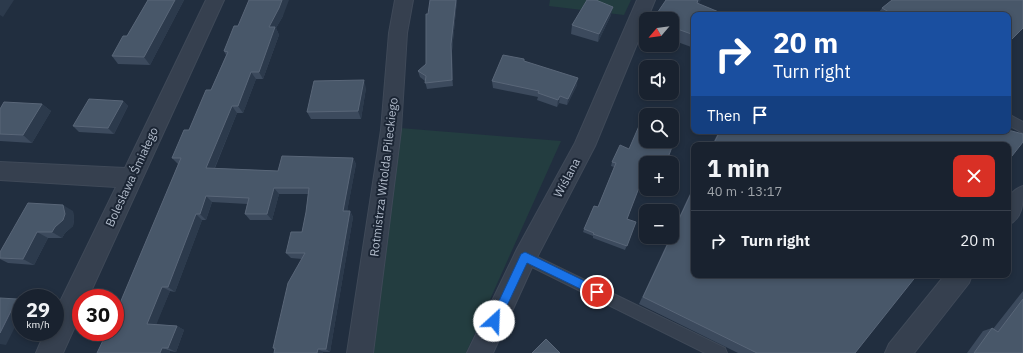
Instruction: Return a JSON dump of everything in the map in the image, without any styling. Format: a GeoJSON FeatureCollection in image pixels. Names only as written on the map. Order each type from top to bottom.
{"type":"FeatureCollection","features":[{"type":"Feature","properties":{"kind":"street","name":"Bolesława Śmiałego"},"geometry":{"type":"LineString","coordinates":[[48,353],[215,0]]}},
{"type":"Feature","properties":{"kind":"street","name":"Rotmistrza Witolda Pileckiego"},"geometry":{"type":"LineString","coordinates":[[360,353],[391,130],[398,34],[404,0]]}},
{"type":"Feature","properties":{"kind":"street","name":"Wiślana"},"geometry":{"type":"LineString","coordinates":[[480,353],[525,257],[584,146],[646,0]]}},
{"type":"Feature","properties":{"kind":"street"},"geometry":{"type":"LineString","coordinates":[[0,171],[132,178]]}},
{"type":"Feature","properties":{"kind":"street"},"geometry":{"type":"LineString","coordinates":[[1011,210],[1023,196]]}},
{"type":"Feature","properties":{"kind":"street"},"geometry":{"type":"LineString","coordinates":[[898,353],[958,278]]}},
{"type":"Feature","properties":{"kind":"lane"},"geometry":{"type":"LineString","coordinates":[[1011,121],[1023,128]]}},
{"type":"Feature","properties":{"kind":"lane"},"geometry":{"type":"LineString","coordinates":[[525,257],[720,353]]}},
{"type":"Feature","properties":{"kind":"green space"},"geometry":{"type":"Polygon","coordinates":[[[550,0],[631,0],[624,15],[549,6],[550,0]]]}},
{"type":"Feature","properties":{"kind":"green space"},"geometry":{"type":"Polygon","coordinates":[[[400,128],[561,141],[466,353],[370,353],[400,128]]]}},
{"type":"Feature","properties":{"kind":"building"},"geometry":{"type":"Polygon","coordinates":[[[148,0],[175,0],[144,57],[112,56],[123,36],[127,36],[148,0]]]}},
{"type":"Feature","properties":{"kind":"building"},"geometry":{"type":"Polygon","coordinates":[[[249,0],[282,0],[269,27],[275,27],[259,72],[251,72],[238,106],[232,106],[206,168],[278,171],[282,156],[353,158],[343,211],[350,211],[326,349],[318,349],[317,353],[274,353],[275,348],[273,348],[288,283],[305,253],[286,253],[291,232],[302,232],[309,188],[274,188],[267,214],[245,214],[249,198],[206,196],[200,214],[196,214],[168,287],[162,287],[147,324],[177,326],[168,348],[162,348],[160,353],[97,353],[103,341],[124,341],[124,294],[181,158],[172,158],[184,130],[189,130],[206,90],[211,90],[228,52],[224,51],[234,26],[238,26],[249,0]]]}},
{"type":"Feature","properties":{"kind":"building"},"geometry":{"type":"Polygon","coordinates":[[[430,0],[456,0],[451,44],[452,80],[425,83],[426,76],[418,71],[426,64],[426,14],[428,14],[430,0]]]}},
{"type":"Feature","properties":{"kind":"building"},"geometry":{"type":"Polygon","coordinates":[[[587,0],[596,0],[613,7],[599,34],[572,25],[587,0]]]}},
{"type":"Feature","properties":{"kind":"building"},"geometry":{"type":"Polygon","coordinates":[[[666,0],[698,0],[697,3],[719,12],[691,12],[691,34],[679,30],[679,12],[658,12],[666,0]]]}},
{"type":"Feature","properties":{"kind":"building"},"geometry":{"type":"Polygon","coordinates":[[[892,0],[1023,0],[1023,28],[1011,40],[1011,12],[889,12],[882,8],[892,0]]]}},
{"type":"Feature","properties":{"kind":"building"},"geometry":{"type":"Polygon","coordinates":[[[503,55],[524,59],[524,61],[578,78],[568,99],[560,96],[558,100],[538,93],[539,91],[492,81],[503,55]]]}},
{"type":"Feature","properties":{"kind":"building"},"geometry":{"type":"Polygon","coordinates":[[[364,80],[358,111],[307,112],[314,81],[364,80]]]}},
{"type":"Feature","properties":{"kind":"building"},"geometry":{"type":"Polygon","coordinates":[[[89,99],[123,101],[108,128],[73,126],[89,99]]]}},
{"type":"Feature","properties":{"kind":"building"},"geometry":{"type":"Polygon","coordinates":[[[4,102],[42,104],[23,135],[0,134],[0,109],[4,102]]]}},
{"type":"Feature","properties":{"kind":"building"},"geometry":{"type":"Polygon","coordinates":[[[639,126],[639,148],[672,148],[669,156],[639,156],[639,188],[627,219],[636,222],[627,246],[593,234],[594,233],[584,229],[594,206],[598,207],[616,163],[612,162],[620,145],[629,149],[639,126]]]}},
{"type":"Feature","properties":{"kind":"building"},"geometry":{"type":"Polygon","coordinates":[[[1011,131],[1023,134],[1023,142],[1011,157],[1011,142],[714,142],[718,134],[1011,134],[1011,131]]]}},
{"type":"Feature","properties":{"kind":"building"},"geometry":{"type":"Polygon","coordinates":[[[691,193],[691,278],[915,278],[855,353],[757,353],[643,297],[668,244],[679,244],[679,219],[691,193]]]}},
{"type":"Feature","properties":{"kind":"building"},"geometry":{"type":"Polygon","coordinates":[[[28,203],[63,205],[65,214],[63,220],[52,232],[37,232],[23,259],[0,258],[0,252],[28,203]]]}},
{"type":"Feature","properties":{"kind":"building"},"geometry":{"type":"Polygon","coordinates":[[[0,298],[12,299],[12,309],[0,333],[0,298]]]}},
{"type":"Feature","properties":{"kind":"building"},"geometry":{"type":"Polygon","coordinates":[[[1023,299],[1023,353],[974,353],[992,328],[998,332],[1023,299]]]}},
{"type":"Feature","properties":{"kind":"building"},"geometry":{"type":"Polygon","coordinates":[[[546,339],[560,353],[532,353],[546,339]]]}},
{"type":"Feature","properties":{"kind":"route"},"geometry":{"type":"LineString","coordinates":[[494,321],[525,257],[597,292]]}}]}
